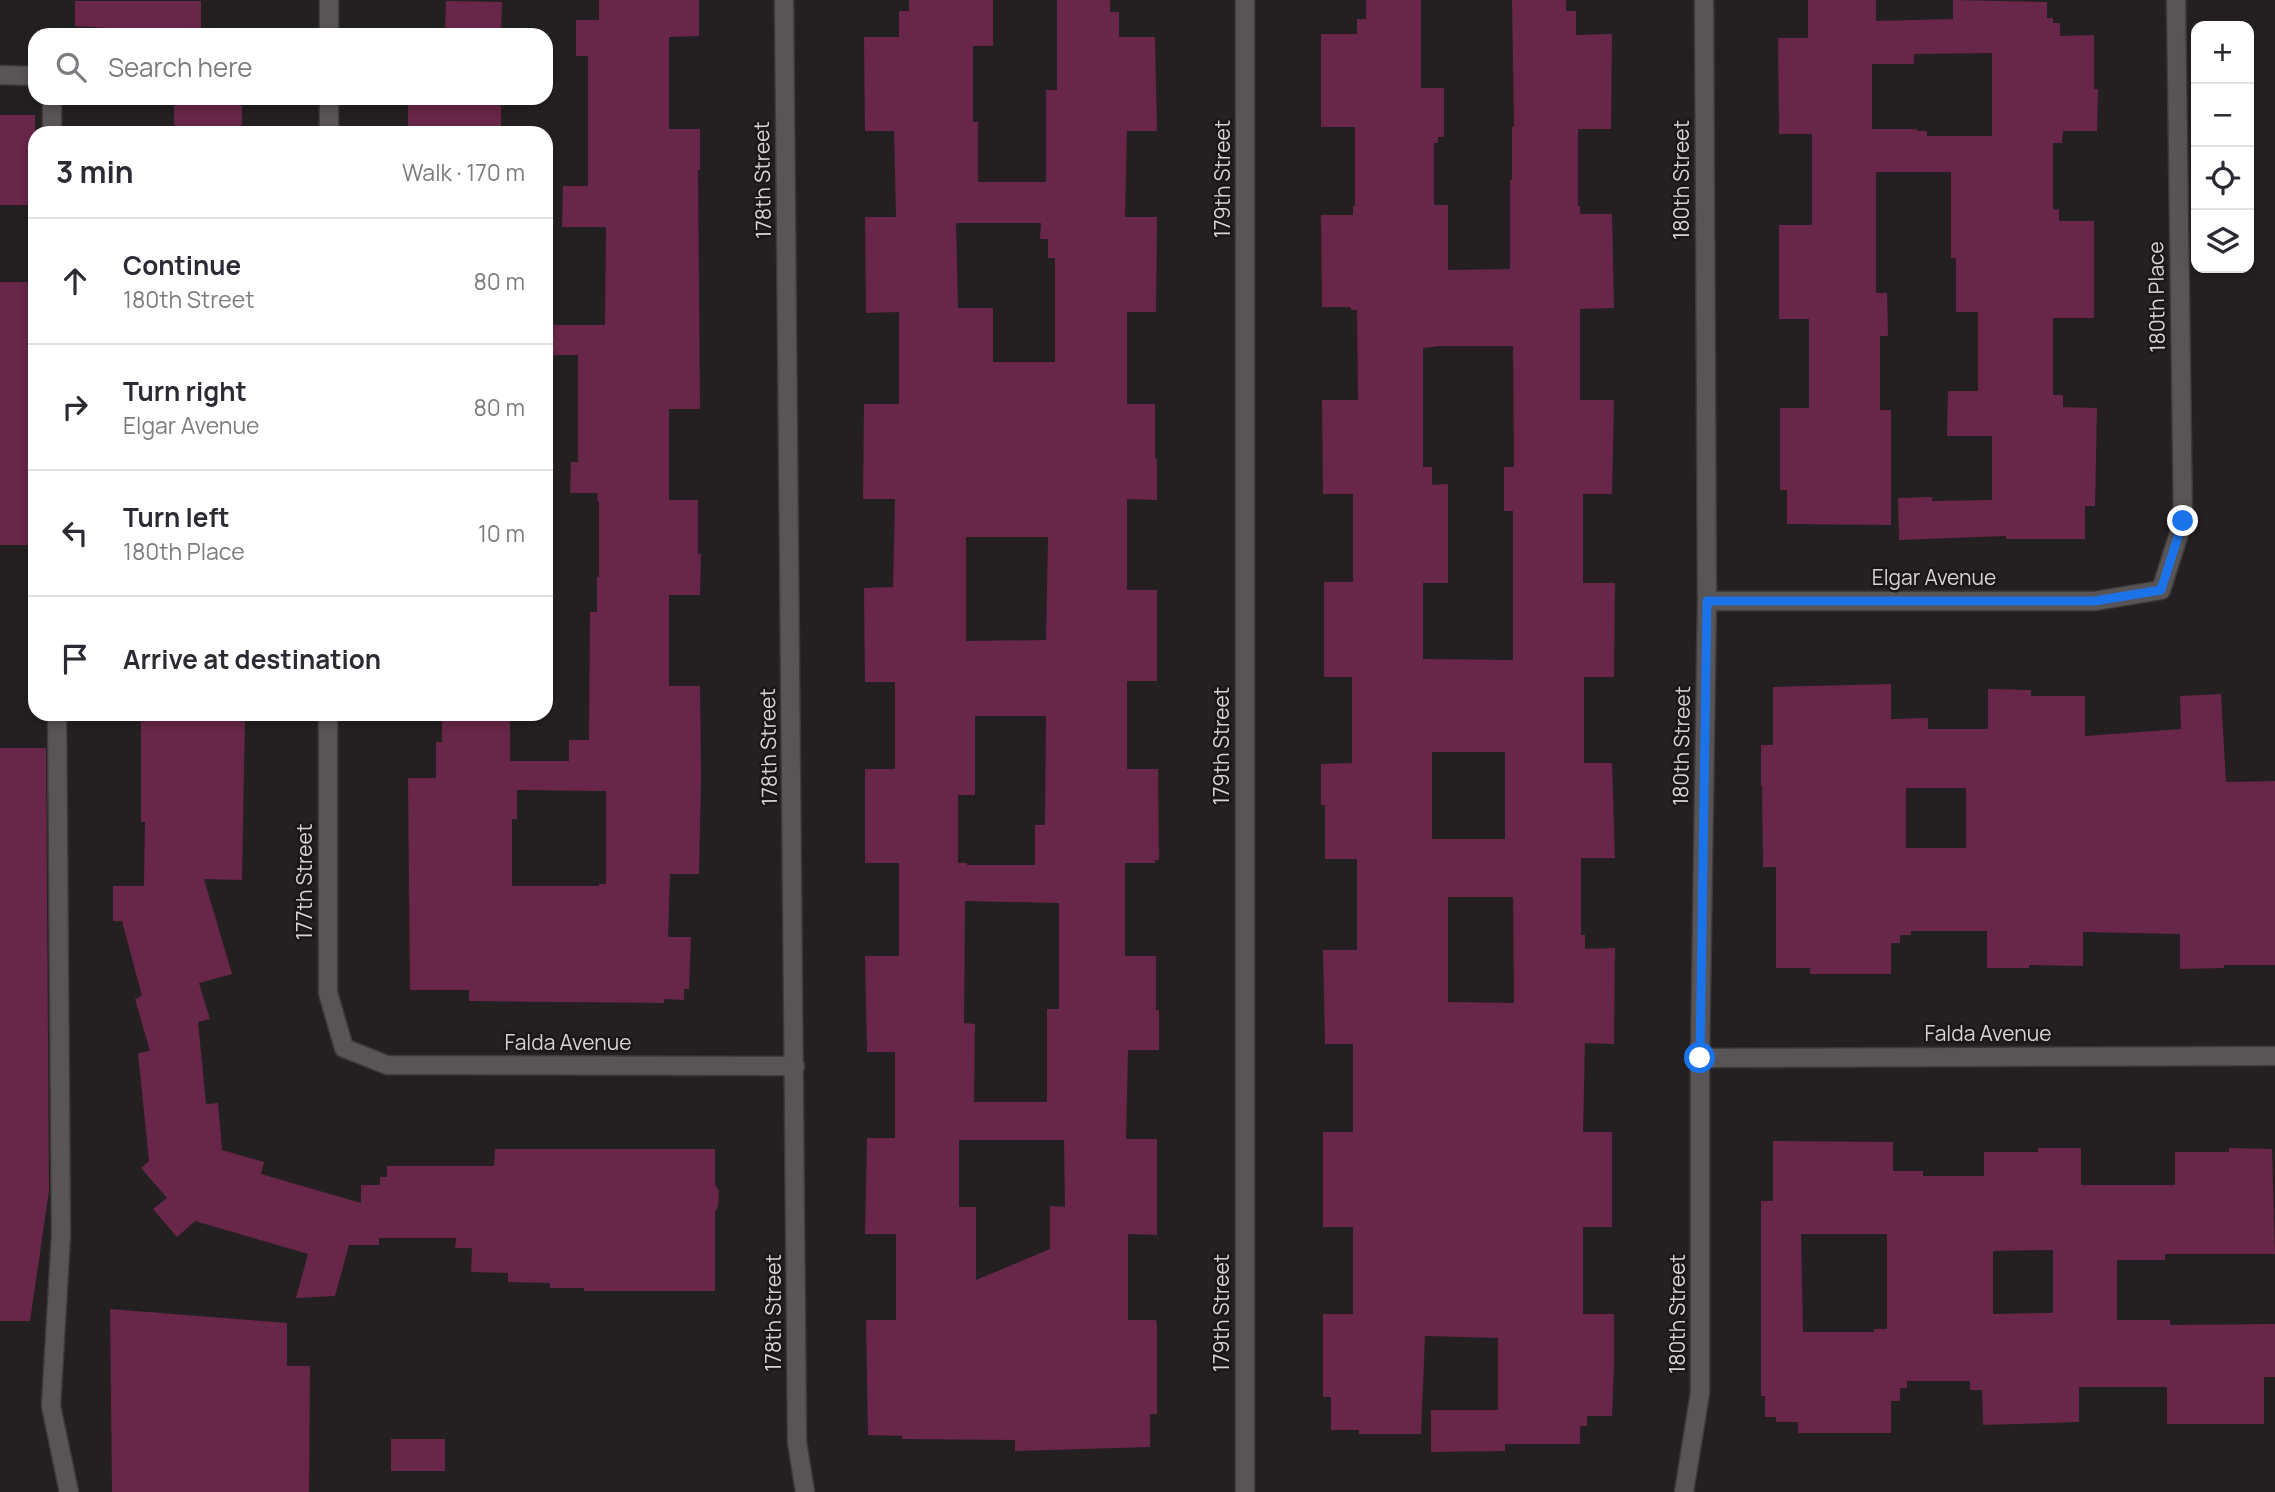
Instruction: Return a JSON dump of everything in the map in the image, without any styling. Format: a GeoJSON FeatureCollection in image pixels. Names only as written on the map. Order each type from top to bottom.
{"type":"FeatureCollection","features":[{"type":"Feature","properties":{"kind":"street"},"geometry":{"type":"LineString","coordinates":[[329,28],[330,0]]}},
{"type":"Feature","properties":{"kind":"street","name":"178th Street"},"geometry":{"type":"LineString","coordinates":[[784,0],[797,1442],[805,1492]]}},
{"type":"Feature","properties":{"kind":"street","name":"179th Street"},"geometry":{"type":"LineString","coordinates":[[1245,0],[1245,1492]]}},
{"type":"Feature","properties":{"kind":"street","name":"180th Street"},"geometry":{"type":"LineString","coordinates":[[1684,1492],[1700,1393],[1700,1058],[1707,601],[1703,0]]}},
{"type":"Feature","properties":{"kind":"street","name":"180th Place"},"geometry":{"type":"LineString","coordinates":[[2161,590],[2183,521],[2176,0]]}},
{"type":"Feature","properties":{"kind":"street"},"geometry":{"type":"LineString","coordinates":[[0,75],[28,76]]}},
{"type":"Feature","properties":{"kind":"street"},"geometry":{"type":"LineString","coordinates":[[52,105],[52,126]]}},
{"type":"Feature","properties":{"kind":"street"},"geometry":{"type":"LineString","coordinates":[[329,105],[329,126]]}},
{"type":"Feature","properties":{"kind":"street","name":"Elgar Avenue"},"geometry":{"type":"LineString","coordinates":[[1707,601],[2095,601],[2161,590]]}},
{"type":"Feature","properties":{"kind":"street"},"geometry":{"type":"LineString","coordinates":[[57,721],[61,1235],[51,1406],[69,1492]]}},
{"type":"Feature","properties":{"kind":"street","name":"177th Street"},"geometry":{"type":"LineString","coordinates":[[328,721],[328,993],[344,1048]]}},
{"type":"Feature","properties":{"kind":"street","name":"Falda Avenue"},"geometry":{"type":"LineString","coordinates":[[344,1048],[387,1065],[795,1066]]}},
{"type":"Feature","properties":{"kind":"street","name":"Falda Avenue"},"geometry":{"type":"LineString","coordinates":[[1700,1058],[2275,1056]]}},
{"type":"Feature","properties":{"kind":"building"},"geometry":{"type":"Polygon","coordinates":[[[599,0],[699,0],[699,36],[669,37],[669,129],[700,129],[700,409],[669,409],[669,500],[698,500],[698,554],[701,554],[700,595],[669,595],[669,686],[700,686],[699,874],[670,874],[668,937],[691,937],[689,989],[684,989],[684,1000],[664,999],[664,1003],[469,1001],[469,990],[410,990],[408,778],[436,778],[436,742],[442,742],[442,721],[510,721],[510,761],[569,761],[569,740],[589,740],[590,612],[597,612],[599,501],[598,493],[570,493],[571,462],[578,462],[578,355],[553,355],[553,325],[605,325],[606,227],[562,227],[563,186],[588,186],[588,56],[576,56],[576,20],[599,20],[599,0]],[[517,790],[517,819],[512,819],[512,886],[606,884],[606,791],[517,790]]]}},
{"type":"Feature","properties":{"kind":"building"},"geometry":{"type":"Polygon","coordinates":[[[909,0],[993,0],[993,46],[973,46],[973,122],[978,122],[978,182],[1046,182],[1046,90],[1057,90],[1057,0],[1110,0],[1110,12],[1119,12],[1119,37],[1155,37],[1157,131],[1127,131],[1125,217],[1157,217],[1156,312],[1127,312],[1127,404],[1155,404],[1157,459],[1157,500],[1127,499],[1127,590],[1157,590],[1157,681],[1127,681],[1127,769],[1158,769],[1159,860],[1155,860],[1155,863],[1125,863],[1125,956],[1156,956],[1156,1010],[1159,1010],[1159,1050],[1128,1050],[1126,1139],[1157,1139],[1157,1235],[1128,1234],[1128,1320],[1156,1320],[1157,1326],[1157,1414],[1150,1414],[1150,1447],[1015,1451],[1015,1440],[902,1439],[902,1436],[868,1435],[866,1320],[896,1320],[896,1234],[865,1234],[867,1138],[895,1138],[895,1052],[867,1052],[865,956],[899,956],[899,863],[865,863],[865,769],[895,769],[895,682],[865,682],[864,588],[893,587],[895,499],[863,499],[864,404],[899,404],[899,312],[866,313],[865,217],[896,217],[894,131],[865,131],[864,37],[899,37],[899,11],[909,11],[909,0]],[[956,223],[958,308],[993,308],[993,362],[1055,362],[1055,258],[1048,258],[1048,239],[1040,239],[1041,223],[956,223]],[[966,537],[966,641],[1046,640],[1048,537],[966,537]],[[975,716],[975,795],[958,795],[958,863],[1035,865],[1035,825],[1045,825],[1046,716],[975,716]],[[965,901],[964,1023],[975,1024],[974,1102],[1047,1102],[1047,1009],[1059,1009],[1059,903],[965,901]],[[959,1140],[959,1207],[976,1207],[976,1280],[1050,1249],[1050,1206],[1065,1207],[1064,1140],[959,1140]]]}},
{"type":"Feature","properties":{"kind":"building"},"geometry":{"type":"Polygon","coordinates":[[[1366,0],[1421,0],[1421,88],[1444,88],[1444,137],[1438,137],[1438,143],[1434,143],[1434,205],[1448,205],[1448,270],[1510,269],[1510,180],[1514,127],[1512,0],[1566,0],[1566,11],[1576,11],[1576,35],[1612,34],[1611,129],[1578,129],[1578,206],[1580,214],[1612,214],[1614,308],[1580,309],[1580,400],[1614,400],[1612,494],[1583,494],[1583,583],[1615,583],[1614,677],[1584,677],[1584,763],[1612,763],[1615,858],[1581,858],[1581,935],[1585,935],[1585,949],[1615,948],[1614,1044],[1585,1043],[1583,1132],[1612,1132],[1612,1227],[1583,1227],[1583,1314],[1614,1314],[1614,1368],[1612,1416],[1587,1416],[1587,1426],[1580,1426],[1580,1444],[1505,1444],[1505,1451],[1431,1452],[1431,1410],[1498,1410],[1498,1338],[1425,1336],[1421,1434],[1359,1434],[1359,1430],[1331,1430],[1331,1397],[1323,1397],[1323,1314],[1353,1314],[1353,1227],[1323,1227],[1323,1132],[1353,1132],[1353,1044],[1325,1044],[1323,950],[1357,950],[1357,859],[1325,859],[1325,805],[1321,805],[1321,764],[1352,763],[1352,677],[1324,677],[1324,582],[1353,582],[1353,494],[1323,494],[1322,400],[1358,400],[1357,310],[1351,310],[1351,307],[1322,307],[1321,215],[1353,215],[1355,127],[1321,127],[1321,34],[1357,34],[1357,19],[1366,19],[1366,0]],[[1513,346],[1423,348],[1423,467],[1432,467],[1432,485],[1448,484],[1448,583],[1423,583],[1423,659],[1513,660],[1513,511],[1504,511],[1504,467],[1514,467],[1513,346]],[[1432,752],[1432,839],[1505,839],[1505,752],[1432,752]],[[1448,897],[1448,1002],[1514,1003],[1513,897],[1448,897]]]}},
{"type":"Feature","properties":{"kind":"building"},"geometry":{"type":"Polygon","coordinates":[[[1808,0],[1876,0],[1876,21],[1953,19],[1953,0],[2047,2],[2047,18],[2053,18],[2053,23],[2060,23],[2060,36],[2094,35],[2094,89],[2098,89],[2097,131],[2063,131],[2062,143],[2053,143],[2053,210],[2059,209],[2059,221],[2094,221],[2094,318],[2053,318],[2053,395],[2063,395],[2063,407],[2097,408],[2095,506],[2085,506],[2085,539],[2006,539],[2006,536],[1899,540],[1898,498],[1932,497],[1932,501],[1992,500],[1992,436],[1947,436],[1948,391],[1978,391],[1978,312],[1956,312],[1956,258],[1951,258],[1951,172],[1876,172],[1876,293],[1887,293],[1888,336],[1880,336],[1880,410],[1891,410],[1891,525],[1787,524],[1787,490],[1780,490],[1780,408],[1809,408],[1809,319],[1779,319],[1779,225],[1812,225],[1812,134],[1779,134],[1778,38],[1808,38],[1808,0]],[[1992,53],[1914,54],[1914,64],[1872,64],[1872,129],[1917,129],[1927,131],[1927,136],[1992,136],[1992,53]]]}},
{"type":"Feature","properties":{"kind":"building"},"geometry":{"type":"Polygon","coordinates":[[[75,1],[201,1],[201,28],[75,26],[75,1]]]}},
{"type":"Feature","properties":{"kind":"building"},"geometry":{"type":"Polygon","coordinates":[[[446,1],[502,2],[501,28],[445,28],[446,1]]]}},
{"type":"Feature","properties":{"kind":"building"},"geometry":{"type":"Polygon","coordinates":[[[174,105],[242,105],[242,126],[174,126],[174,105]]]}},
{"type":"Feature","properties":{"kind":"building"},"geometry":{"type":"Polygon","coordinates":[[[408,105],[501,105],[501,126],[408,126],[408,105]]]}},
{"type":"Feature","properties":{"kind":"building"},"geometry":{"type":"Polygon","coordinates":[[[0,115],[35,115],[35,126],[28,126],[28,205],[0,205],[0,115]]]}},
{"type":"Feature","properties":{"kind":"building"},"geometry":{"type":"Polygon","coordinates":[[[0,282],[28,282],[28,545],[0,545],[0,282]]]}},
{"type":"Feature","properties":{"kind":"building"},"geometry":{"type":"Polygon","coordinates":[[[1891,684],[1891,719],[1928,718],[1928,729],[1988,729],[1988,689],[2031,690],[2031,696],[2085,696],[2085,736],[2181,729],[2180,696],[2221,694],[2226,782],[2275,781],[2275,965],[2224,965],[2224,968],[2180,969],[2180,934],[2083,932],[2083,966],[2029,965],[2029,968],[1987,968],[1987,931],[1911,931],[1911,935],[1900,935],[1900,943],[1891,943],[1891,974],[1810,974],[1810,968],[1776,968],[1776,867],[1763,867],[1761,786],[1761,745],[1773,745],[1773,687],[1891,684]],[[1906,788],[1906,848],[1966,848],[1966,788],[1906,788]]]}},
{"type":"Feature","properties":{"kind":"building"},"geometry":{"type":"Polygon","coordinates":[[[141,721],[245,721],[242,880],[204,879],[232,974],[199,983],[210,1019],[198,1022],[206,1104],[218,1103],[222,1150],[264,1162],[261,1174],[361,1203],[361,1185],[380,1185],[380,1177],[387,1177],[387,1166],[494,1166],[495,1149],[715,1149],[715,1185],[719,1191],[715,1212],[715,1291],[584,1291],[584,1288],[550,1288],[550,1283],[508,1282],[508,1273],[471,1272],[472,1248],[455,1248],[456,1238],[379,1238],[379,1245],[349,1245],[335,1296],[296,1298],[308,1254],[195,1221],[177,1237],[153,1209],[167,1198],[141,1168],[149,1161],[138,1053],[150,1051],[135,999],[142,996],[122,921],[113,921],[113,886],[144,886],[145,822],[141,822],[141,721]]]}},
{"type":"Feature","properties":{"kind":"building"},"geometry":{"type":"Polygon","coordinates":[[[0,748],[46,748],[49,1191],[30,1321],[0,1321],[0,748]]]}},
{"type":"Feature","properties":{"kind":"building"},"geometry":{"type":"Polygon","coordinates":[[[1773,1141],[1893,1142],[1893,1171],[1923,1171],[1923,1176],[1984,1176],[1984,1152],[2038,1152],[2038,1148],[2081,1148],[2081,1185],[2175,1185],[2175,1152],[2229,1152],[2229,1148],[2272,1149],[2275,1254],[2165,1254],[2165,1260],[2117,1260],[2117,1320],[2170,1320],[2170,1325],[2275,1324],[2275,1377],[2264,1377],[2264,1424],[2167,1424],[2167,1387],[2079,1387],[2079,1422],[1983,1425],[1982,1390],[1970,1390],[1970,1381],[1907,1381],[1907,1388],[1900,1388],[1900,1401],[1891,1401],[1891,1433],[1798,1433],[1798,1422],[1776,1422],[1776,1417],[1765,1417],[1765,1396],[1761,1396],[1761,1201],[1773,1201],[1773,1141]],[[1801,1234],[1803,1332],[1874,1332],[1874,1329],[1887,1329],[1887,1234],[1801,1234]],[[2053,1250],[1993,1251],[1993,1314],[2053,1313],[2053,1250]]]}},
{"type":"Feature","properties":{"kind":"building"},"geometry":{"type":"Polygon","coordinates":[[[110,1309],[287,1323],[287,1366],[310,1366],[309,1492],[112,1492],[110,1309]]]}},
{"type":"Feature","properties":{"kind":"building"},"geometry":{"type":"Polygon","coordinates":[[[391,1439],[445,1439],[445,1471],[391,1471],[391,1439]]]}},
{"type":"Feature","properties":{"kind":"route"},"geometry":{"type":"LineString","coordinates":[[1700,1058],[1707,601],[2095,601],[2161,590],[2183,521]]}}]}
